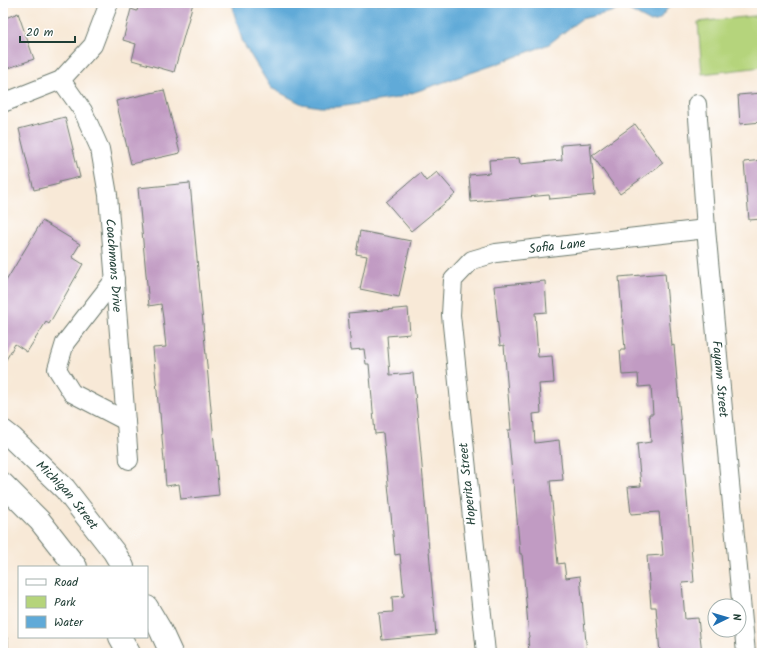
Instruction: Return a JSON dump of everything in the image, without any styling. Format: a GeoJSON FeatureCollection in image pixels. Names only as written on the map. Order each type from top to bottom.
{"type":"FeatureCollection","features":[{"type":"Feature","properties":{"kind":"street"},"geometry":{"type":"LineString","coordinates":[[3,103],[61,80],[93,45],[110,3]]}},
{"type":"Feature","properties":{"kind":"street","name":"Coachmans Drive"},"geometry":{"type":"LineString","coordinates":[[61,80],[83,111],[100,149],[108,195],[129,460]]}},
{"type":"Feature","properties":{"kind":"street","name":"Fayann Street"},"geometry":{"type":"LineString","coordinates":[[697,104],[706,230],[746,653]]}},
{"type":"Feature","properties":{"kind":"street","name":"Sofia Lane"},"geometry":{"type":"LineString","coordinates":[[451,315],[453,280],[472,260],[496,253],[706,230]]}},
{"type":"Feature","properties":{"kind":"street"},"geometry":{"type":"LineString","coordinates":[[115,279],[65,343],[57,369],[72,393],[126,421]]}},
{"type":"Feature","properties":{"kind":"street","name":"Hoperita Street"},"geometry":{"type":"LineString","coordinates":[[451,315],[486,653]]}},
{"type":"Feature","properties":{"kind":"street","name":"Michigan Street"},"geometry":{"type":"LineString","coordinates":[[3,431],[65,489],[114,552],[122,566]]}},
{"type":"Feature","properties":{"kind":"street"},"geometry":{"type":"LineString","coordinates":[[3,484],[40,521],[75,566]]}},
{"type":"Feature","properties":{"kind":"street"},"geometry":{"type":"LineString","coordinates":[[148,609],[160,629],[171,653]]}},
{"type":"Feature","properties":{"kind":"street"},"geometry":{"type":"LineString","coordinates":[[121,638],[129,653]]}},
{"type":"Feature","properties":{"kind":"lane"},"geometry":{"type":"LineString","coordinates":[[3,641],[3,653]]}},
{"type":"Feature","properties":{"kind":"green space"},"geometry":{"type":"Polygon","coordinates":[[[762,15],[762,67],[702,74],[698,22],[762,15]]]}},
{"type":"Feature","properties":{"kind":"water"},"geometry":{"type":"Polygon","coordinates":[[[231,3],[668,3],[670,5],[659,20],[651,22],[625,8],[581,19],[549,44],[494,65],[397,98],[338,107],[320,107],[302,104],[271,88],[243,43],[231,3]]]}},
{"type":"Feature","properties":{"kind":"building"},"geometry":{"type":"Polygon","coordinates":[[[139,3],[193,3],[174,72],[132,60],[136,44],[123,40],[131,9],[137,11],[139,3]]]}},
{"type":"Feature","properties":{"kind":"building"},"geometry":{"type":"Polygon","coordinates":[[[18,13],[34,59],[3,70],[3,19],[18,13]]]}},
{"type":"Feature","properties":{"kind":"building"},"geometry":{"type":"Polygon","coordinates":[[[164,90],[180,153],[131,164],[116,101],[164,90]]]}},
{"type":"Feature","properties":{"kind":"building"},"geometry":{"type":"Polygon","coordinates":[[[762,93],[762,122],[740,124],[738,95],[762,93]]]}},
{"type":"Feature","properties":{"kind":"building"},"geometry":{"type":"Polygon","coordinates":[[[65,117],[80,177],[34,190],[19,129],[65,117]]]}},
{"type":"Feature","properties":{"kind":"building"},"geometry":{"type":"Polygon","coordinates":[[[635,124],[663,163],[620,194],[592,155],[635,124]]]}},
{"type":"Feature","properties":{"kind":"building"},"geometry":{"type":"Polygon","coordinates":[[[590,143],[595,195],[550,199],[549,195],[471,202],[469,175],[490,173],[489,160],[519,158],[520,164],[562,160],[561,145],[590,143]]]}},
{"type":"Feature","properties":{"kind":"building"},"geometry":{"type":"Polygon","coordinates":[[[762,160],[762,219],[749,220],[744,162],[762,160]]]}},
{"type":"Feature","properties":{"kind":"building"},"geometry":{"type":"Polygon","coordinates":[[[437,172],[456,194],[411,231],[386,202],[420,173],[426,181],[437,172]]]}},
{"type":"Feature","properties":{"kind":"building"},"geometry":{"type":"Polygon","coordinates":[[[190,183],[219,495],[181,499],[179,484],[166,486],[153,348],[166,347],[161,304],[149,306],[138,188],[190,183]]]}},
{"type":"Feature","properties":{"kind":"building"},"geometry":{"type":"Polygon","coordinates":[[[42,221],[80,244],[72,257],[83,264],[49,324],[46,322],[27,352],[15,344],[3,365],[3,286],[42,221]]]}},
{"type":"Feature","properties":{"kind":"building"},"geometry":{"type":"Polygon","coordinates":[[[360,231],[411,241],[399,297],[360,289],[367,256],[356,254],[360,231]]]}},
{"type":"Feature","properties":{"kind":"building"},"geometry":{"type":"Polygon","coordinates":[[[665,273],[672,346],[674,345],[694,582],[682,583],[685,619],[698,618],[702,653],[660,653],[656,607],[651,607],[647,556],[663,555],[659,512],[631,514],[628,487],[641,486],[637,444],[651,442],[649,414],[653,414],[651,386],[639,387],[638,374],[622,375],[620,350],[625,350],[619,277],[665,273]]]}},
{"type":"Feature","properties":{"kind":"building"},"geometry":{"type":"Polygon","coordinates":[[[545,281],[547,312],[535,313],[538,357],[552,356],[554,383],[539,384],[541,413],[533,414],[535,443],[559,440],[563,480],[550,481],[558,564],[564,563],[566,578],[580,576],[587,653],[529,653],[522,554],[520,554],[508,430],[511,430],[504,345],[500,346],[494,286],[545,281]]]}},
{"type":"Feature","properties":{"kind":"building"},"geometry":{"type":"Polygon","coordinates":[[[408,308],[410,334],[387,336],[390,375],[413,373],[436,635],[382,640],[379,613],[393,612],[392,597],[404,596],[400,554],[395,555],[383,433],[375,434],[369,364],[366,364],[364,349],[351,350],[348,313],[408,308]]]}}]}
